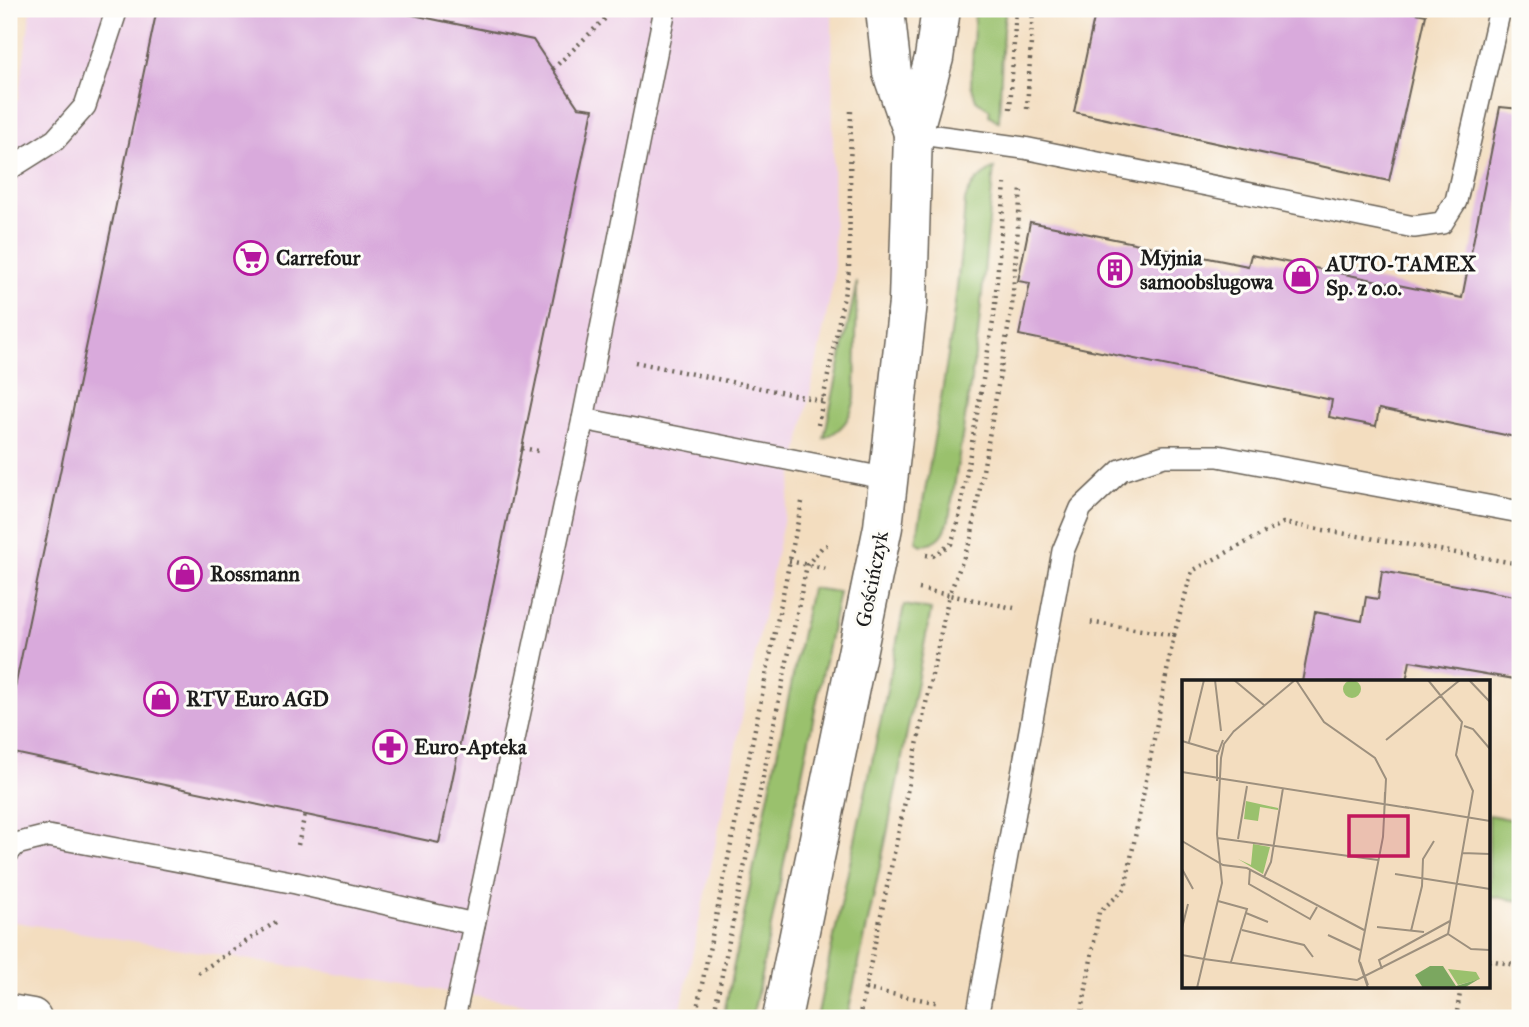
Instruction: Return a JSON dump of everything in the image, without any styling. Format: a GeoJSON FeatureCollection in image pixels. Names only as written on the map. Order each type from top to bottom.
{"type":"FeatureCollection","features":[{"type":"Feature","properties":{"kind":"street","name":"Gościńczyk"},"geometry":{"type":"LineString","coordinates":[[885,9],[892,73],[913,133]]}},
{"type":"Feature","properties":{"kind":"street","name":"Gościńczyk"},"geometry":{"type":"LineString","coordinates":[[782,1018],[873,579],[889,479],[908,302],[913,133],[934,58],[941,9]]}},
{"type":"Feature","properties":{"kind":"street"},"geometry":{"type":"LineString","coordinates":[[9,1014],[32,1018]]}},
{"type":"Feature","properties":{"kind":"lane"},"geometry":{"type":"LineString","coordinates":[[9,169],[55,139],[85,106],[117,9]]}},
{"type":"Feature","properties":{"kind":"lane"},"geometry":{"type":"LineString","coordinates":[[454,1018],[583,419],[665,9]]}},
{"type":"Feature","properties":{"kind":"lane"},"geometry":{"type":"LineString","coordinates":[[913,133],[1024,148],[1414,228],[1442,223],[1455,201],[1500,9]]}},
{"type":"Feature","properties":{"kind":"lane"},"geometry":{"type":"LineString","coordinates":[[583,419],[889,479]]}},
{"type":"Feature","properties":{"kind":"lane"},"geometry":{"type":"LineString","coordinates":[[977,1018],[1063,551],[1081,508],[1121,470],[1164,456],[1218,456],[1520,512]]}},
{"type":"Feature","properties":{"kind":"lane"},"geometry":{"type":"LineString","coordinates":[[9,852],[16,844],[48,836],[296,883],[474,924]]}},
{"type":"Feature","properties":{"kind":"path"},"geometry":{"type":"LineString","coordinates":[[553,68],[615,9]]}},
{"type":"Feature","properties":{"kind":"path"},"geometry":{"type":"LineString","coordinates":[[789,561],[949,595],[971,539],[1012,306],[1033,9]]}},
{"type":"Feature","properties":{"kind":"path"},"geometry":{"type":"LineString","coordinates":[[695,1018],[849,271],[851,105]]}},
{"type":"Feature","properties":{"kind":"path"},"geometry":{"type":"LineString","coordinates":[[596,354],[823,401]]}},
{"type":"Feature","properties":{"kind":"path"},"geometry":{"type":"LineString","coordinates":[[522,448],[540,451]]}},
{"type":"Feature","properties":{"kind":"path"},"geometry":{"type":"LineString","coordinates":[[1174,635],[1192,571],[1283,523],[1520,564]]}},
{"type":"Feature","properties":{"kind":"path"},"geometry":{"type":"LineString","coordinates":[[1490,960],[1520,966]]}},
{"type":"Feature","properties":{"kind":"path"},"geometry":{"type":"LineString","coordinates":[[1456,1018],[1461,988]]}},
{"type":"Feature","properties":{"kind":"path"},"geometry":{"type":"LineString","coordinates":[[865,989],[895,995]]}},
{"type":"Feature","properties":{"kind":"shaded area"},"geometry":{"type":"Polygon","coordinates":[[[31,9],[832,9],[834,279],[679,1018],[609,1018],[9,921],[9,106],[18,100],[31,9]]]}},
{"type":"Feature","properties":{"kind":"green space"},"geometry":{"type":"Polygon","coordinates":[[[975,9],[1006,9],[999,122],[989,115],[990,110],[976,100],[971,84],[975,9]]]}},
{"type":"Feature","properties":{"kind":"green space"},"geometry":{"type":"Polygon","coordinates":[[[994,168],[978,336],[949,519],[940,537],[922,545],[916,542],[952,329],[965,200],[976,181],[994,168]]]}},
{"type":"Feature","properties":{"kind":"green space"},"geometry":{"type":"Polygon","coordinates":[[[857,282],[855,399],[845,423],[824,438],[857,282]]]}},
{"type":"Feature","properties":{"kind":"green space"},"geometry":{"type":"Polygon","coordinates":[[[811,588],[839,592],[756,1000],[752,1018],[723,1018],[811,588]]]}},
{"type":"Feature","properties":{"kind":"green space"},"geometry":{"type":"Polygon","coordinates":[[[904,605],[931,610],[886,839],[847,1018],[817,1018],[883,708],[904,605]]]}},
{"type":"Feature","properties":{"kind":"green space"},"geometry":{"type":"Polygon","coordinates":[[[1490,815],[1520,821],[1520,901],[1490,896],[1490,815]]]}},
{"type":"Feature","properties":{"kind":"building"},"geometry":{"type":"Polygon","coordinates":[[[157,9],[384,9],[533,40],[578,107],[593,109],[439,843],[9,752],[9,716],[157,9]]]}},
{"type":"Feature","properties":{"kind":"building"},"geometry":{"type":"Polygon","coordinates":[[[1096,9],[1396,9],[1426,15],[1389,181],[1074,112],[1096,9]]]}},
{"type":"Feature","properties":{"kind":"building"},"geometry":{"type":"Polygon","coordinates":[[[1500,107],[1520,109],[1520,438],[1379,409],[1376,426],[1329,417],[1332,400],[1019,335],[1030,283],[1018,281],[1030,222],[1248,266],[1251,255],[1462,298],[1500,107]]]}},
{"type":"Feature","properties":{"kind":"building"},"geometry":{"type":"Polygon","coordinates":[[[1382,571],[1520,597],[1520,680],[1410,661],[1406,680],[1302,680],[1315,612],[1362,621],[1366,597],[1378,599],[1382,571]]]}},
{"type":"Feature","properties":{"kind":"place","name":"Carrefour"},"geometry":{"type":"Point","coordinates":[251,258]}},
{"type":"Feature","properties":{"kind":"place","name":"Myjnia samoobslugowa"},"geometry":{"type":"Point","coordinates":[1115,270]}},
{"type":"Feature","properties":{"kind":"place","name":"AUTO-TAMEX Sp. z o.o."},"geometry":{"type":"Point","coordinates":[1301,276]}},
{"type":"Feature","properties":{"kind":"place","name":"Rossmann"},"geometry":{"type":"Point","coordinates":[185,574]}},
{"type":"Feature","properties":{"kind":"place","name":"RTV Euro AGD"},"geometry":{"type":"Point","coordinates":[161,699]}},
{"type":"Feature","properties":{"kind":"place","name":"Euro-Apteka"},"geometry":{"type":"Point","coordinates":[390,747]}}]}
